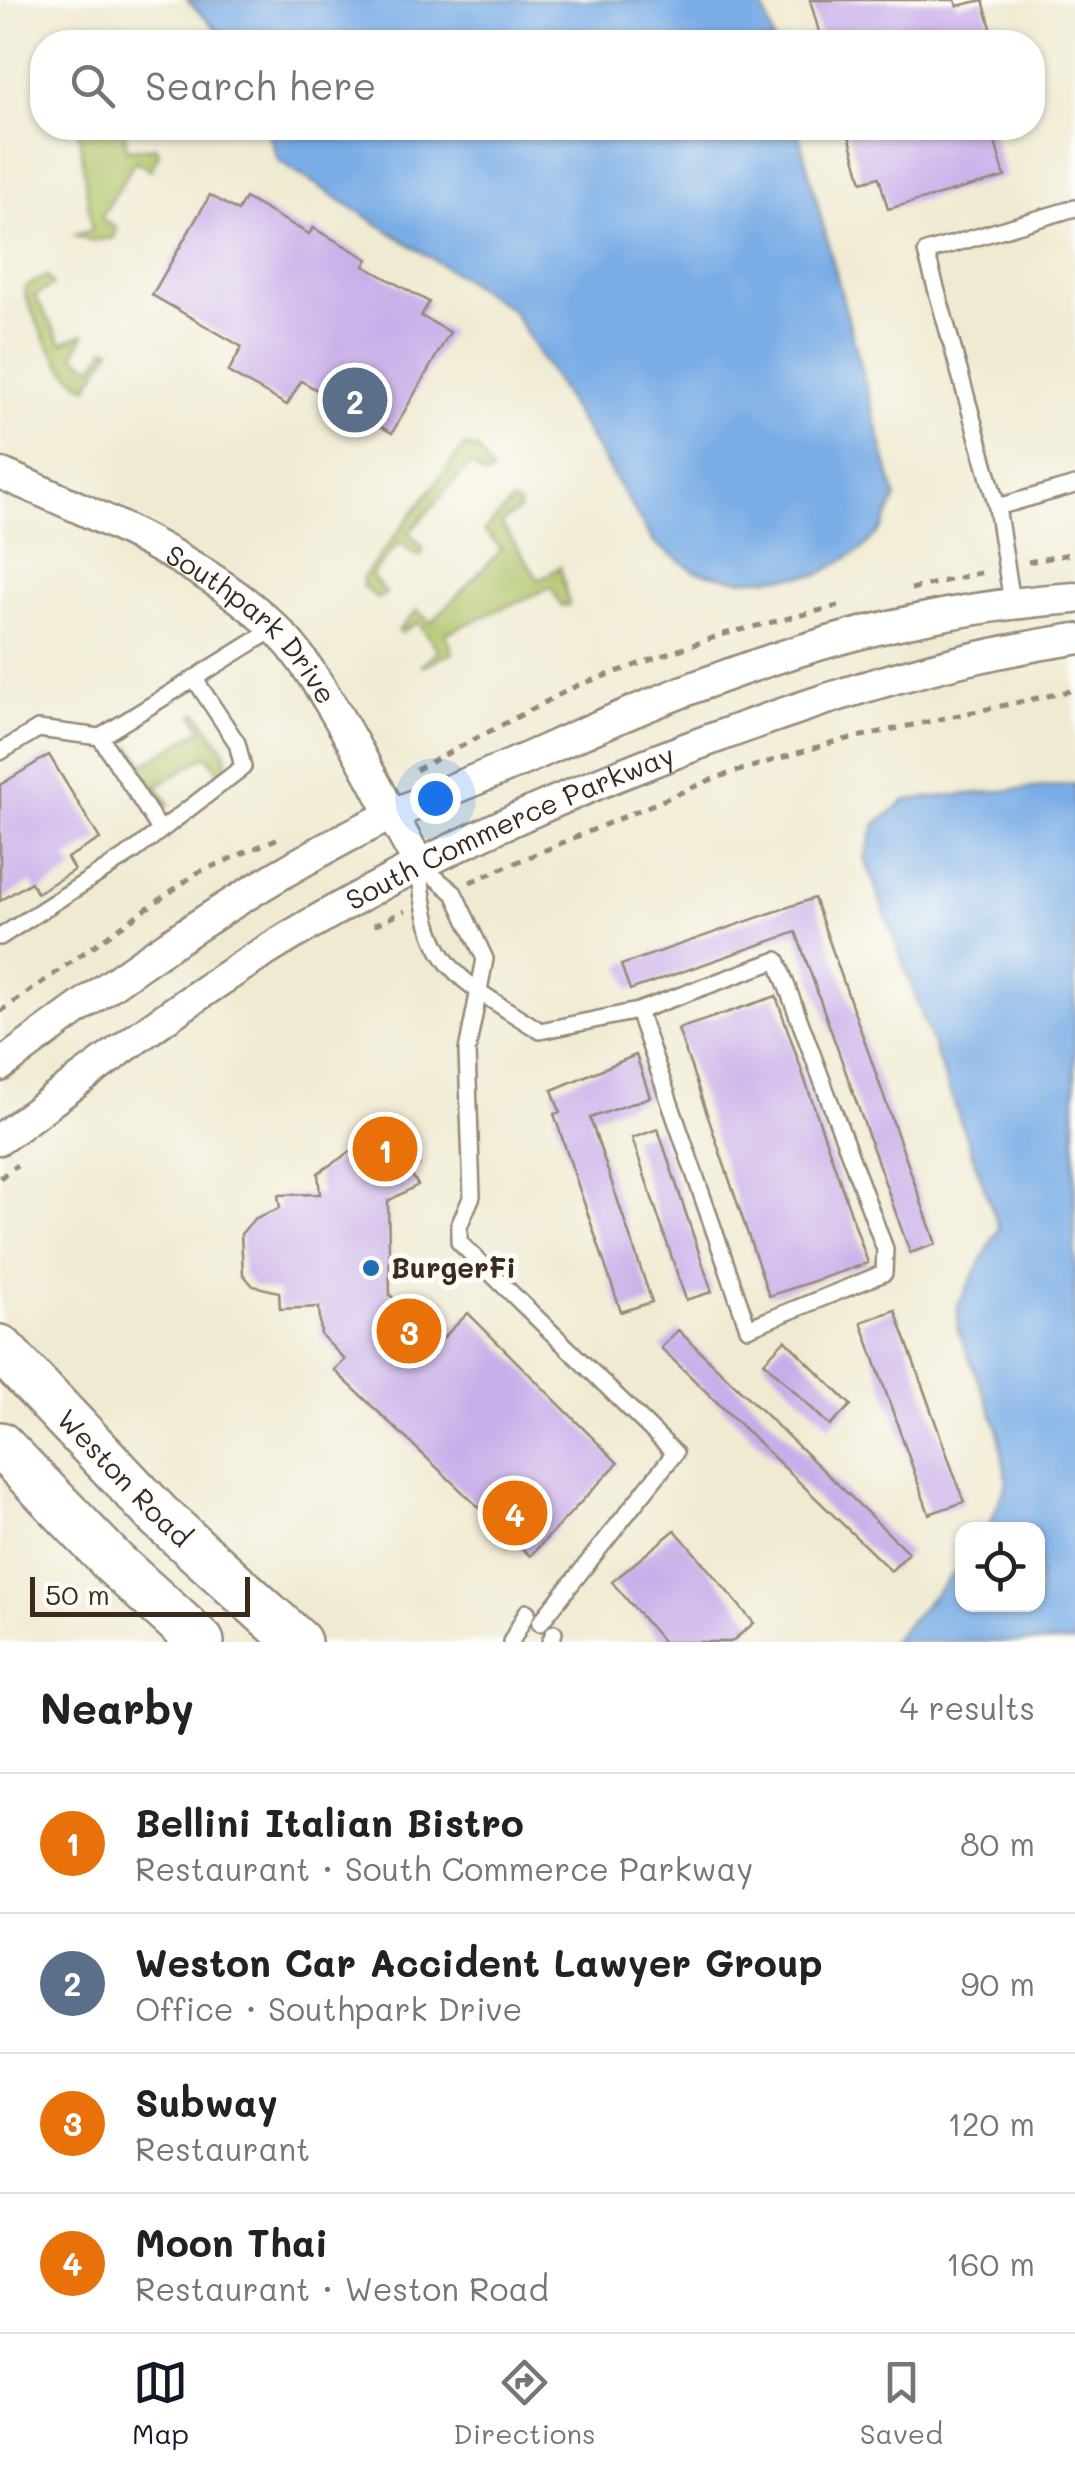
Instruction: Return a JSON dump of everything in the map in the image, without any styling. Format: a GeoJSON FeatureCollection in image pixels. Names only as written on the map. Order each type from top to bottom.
{"type":"FeatureCollection","features":[{"type":"Feature","properties":{"kind":"main road","name":"Weston Road"},"geometry":{"type":"LineString","coordinates":[[0,1348],[158,1515],[298,1642]]}},
{"type":"Feature","properties":{"kind":"main road"},"geometry":{"type":"LineString","coordinates":[[0,1445],[103,1552],[201,1642]]}},
{"type":"Feature","properties":{"kind":"street","name":"Southpark Drive"},"geometry":{"type":"LineString","coordinates":[[0,473],[108,519],[206,578],[274,629],[302,658],[420,864]]}},
{"type":"Feature","properties":{"kind":"street","name":"South Commerce Parkway"},"geometry":{"type":"LineString","coordinates":[[0,1066],[219,912],[390,815],[729,671],[878,627],[1012,602],[1075,598]]}},
{"type":"Feature","properties":{"kind":"street","name":"South Commerce Parkway"},"geometry":{"type":"LineString","coordinates":[[0,1139],[221,980],[420,864],[580,787],[794,709],[994,652],[1075,639]]}},
{"type":"Feature","properties":{"kind":"lane"},"geometry":{"type":"LineString","coordinates":[[1012,602],[997,507],[926,252],[1075,208]]}},
{"type":"Feature","properties":{"kind":"lane"},"geometry":{"type":"LineString","coordinates":[[997,507],[1075,485]]}},
{"type":"Feature","properties":{"kind":"lane"},"geometry":{"type":"LineString","coordinates":[[0,752],[38,729],[100,736],[274,629]]}},
{"type":"Feature","properties":{"kind":"lane"},"geometry":{"type":"LineString","coordinates":[[0,937],[134,851],[159,828],[243,768],[237,743],[194,678]]}},
{"type":"Feature","properties":{"kind":"lane"},"geometry":{"type":"LineString","coordinates":[[100,736],[159,828]]}},
{"type":"Feature","properties":{"kind":"lane"},"geometry":{"type":"LineString","coordinates":[[420,864],[452,890],[485,958],[467,1051],[472,1196],[459,1226],[459,1242],[675,1453],[511,1642]]}},
{"type":"Feature","properties":{"kind":"lane"},"geometry":{"type":"LineString","coordinates":[[420,864],[424,915],[450,973],[540,1030],[638,1011],[777,960],[885,1248],[884,1273],[748,1328],[638,1011]]}},
{"type":"Feature","properties":{"kind":"path"},"geometry":{"type":"LineString","coordinates":[[452,890],[716,778],[834,742],[1075,690]]}},
{"type":"Feature","properties":{"kind":"path"},"geometry":{"type":"LineString","coordinates":[[371,927],[423,903]]}},
{"type":"Feature","properties":{"kind":"path"},"geometry":{"type":"LineString","coordinates":[[0,1178],[28,1156]]}},
{"type":"Feature","properties":{"kind":"green space"},"geometry":{"type":"Polygon","coordinates":[[[80,140],[126,140],[127,150],[156,147],[159,153],[151,170],[135,161],[101,218],[117,229],[114,238],[89,241],[75,235],[92,230],[80,140]]]}},
{"type":"Feature","properties":{"kind":"green space"},"geometry":{"type":"Polygon","coordinates":[[[47,276],[53,285],[35,296],[62,343],[84,334],[74,356],[93,367],[106,348],[111,349],[87,388],[57,359],[25,295],[25,287],[47,276]]]}},
{"type":"Feature","properties":{"kind":"green space"},"geometry":{"type":"Polygon","coordinates":[[[465,445],[479,450],[492,473],[485,476],[470,464],[409,533],[423,547],[422,555],[415,555],[400,542],[371,576],[386,593],[377,599],[363,586],[363,578],[465,445]]]}},
{"type":"Feature","properties":{"kind":"green space"},"geometry":{"type":"Polygon","coordinates":[[[512,502],[519,504],[519,510],[501,523],[539,580],[560,567],[569,605],[561,606],[551,587],[446,633],[453,653],[421,666],[438,650],[418,622],[401,633],[398,631],[417,610],[431,623],[502,549],[484,531],[512,502]]]}},
{"type":"Feature","properties":{"kind":"green space"},"geometry":{"type":"Polygon","coordinates":[[[198,713],[226,753],[227,769],[221,775],[207,755],[157,786],[169,805],[164,806],[129,748],[144,764],[202,729],[193,714],[198,713]]]}},
{"type":"Feature","properties":{"kind":"water"},"geometry":{"type":"Polygon","coordinates":[[[187,0],[761,0],[770,30],[217,30],[187,0]]]}},
{"type":"Feature","properties":{"kind":"water"},"geometry":{"type":"Polygon","coordinates":[[[271,140],[800,140],[896,498],[882,528],[862,549],[818,575],[739,580],[695,571],[654,543],[512,310],[278,160],[271,140]]]}},
{"type":"Feature","properties":{"kind":"water"},"geometry":{"type":"Polygon","coordinates":[[[1075,784],[1075,1642],[891,1642],[955,1572],[955,1612],[1045,1612],[1045,1522],[991,1522],[1007,1483],[998,1428],[958,1330],[958,1305],[999,1228],[865,858],[875,825],[906,800],[1075,784]]]}},
{"type":"Feature","properties":{"kind":"building"},"geometry":{"type":"Polygon","coordinates":[[[810,0],[955,0],[957,6],[983,0],[992,30],[819,30],[810,0]]]}},
{"type":"Feature","properties":{"kind":"building"},"geometry":{"type":"Polygon","coordinates":[[[850,140],[994,140],[1005,177],[888,209],[879,177],[862,182],[850,140]]]}},
{"type":"Feature","properties":{"kind":"building"},"geometry":{"type":"Polygon","coordinates":[[[210,195],[238,211],[245,198],[309,234],[313,228],[368,259],[364,266],[429,302],[421,316],[450,332],[392,433],[301,381],[287,405],[228,372],[242,347],[152,295],[210,195]]]}},
{"type":"Feature","properties":{"kind":"building"},"geometry":{"type":"Polygon","coordinates":[[[49,755],[100,839],[67,858],[74,870],[37,893],[31,882],[0,901],[0,785],[49,755]]]}},
{"type":"Feature","properties":{"kind":"building"},"geometry":{"type":"Polygon","coordinates":[[[814,898],[936,1244],[910,1253],[796,932],[630,990],[621,965],[814,898]]]}},
{"type":"Feature","properties":{"kind":"building"},"geometry":{"type":"Polygon","coordinates":[[[776,996],[868,1263],[769,1296],[678,1029],[776,996]]]}},
{"type":"Feature","properties":{"kind":"building"},"geometry":{"type":"Polygon","coordinates":[[[636,1055],[650,1097],[590,1118],[652,1302],[621,1312],[554,1114],[560,1112],[552,1090],[636,1055]]]}},
{"type":"Feature","properties":{"kind":"building"},"geometry":{"type":"Polygon","coordinates":[[[391,1125],[419,1165],[410,1172],[418,1185],[388,1201],[390,1295],[438,1343],[468,1313],[618,1463],[530,1556],[334,1370],[345,1360],[321,1335],[319,1307],[280,1309],[279,1292],[253,1286],[243,1274],[241,1234],[254,1219],[280,1208],[278,1195],[320,1194],[318,1173],[391,1125]]]}},
{"type":"Feature","properties":{"kind":"building"},"geometry":{"type":"Polygon","coordinates":[[[658,1129],[712,1292],[686,1300],[632,1138],[658,1129]]]}},
{"type":"Feature","properties":{"kind":"building"},"geometry":{"type":"Polygon","coordinates":[[[895,1310],[964,1502],[929,1514],[861,1322],[895,1310]]]}},
{"type":"Feature","properties":{"kind":"building"},"geometry":{"type":"Polygon","coordinates":[[[678,1330],[909,1553],[891,1571],[661,1348],[678,1330]]]}},
{"type":"Feature","properties":{"kind":"building"},"geometry":{"type":"Polygon","coordinates":[[[785,1340],[851,1405],[830,1426],[764,1362],[785,1340]]]}},
{"type":"Feature","properties":{"kind":"building"},"geometry":{"type":"Polygon","coordinates":[[[675,1530],[754,1623],[731,1642],[663,1642],[612,1582],[675,1530]]]}},
{"type":"Feature","properties":{"kind":"place","name":"Weston Car Accident Lawyer Group"},"geometry":{"type":"Point","coordinates":[355,400]}},
{"type":"Feature","properties":{"kind":"place","name":"Bellini Italian Bistro"},"geometry":{"type":"Point","coordinates":[385,1149]}},
{"type":"Feature","properties":{"kind":"place","name":"BurgerFi"},"geometry":{"type":"Point","coordinates":[371,1268]}},
{"type":"Feature","properties":{"kind":"place","name":"Subway"},"geometry":{"type":"Point","coordinates":[409,1331]}},
{"type":"Feature","properties":{"kind":"place","name":"Moon Thai"},"geometry":{"type":"Point","coordinates":[515,1513]}}]}
